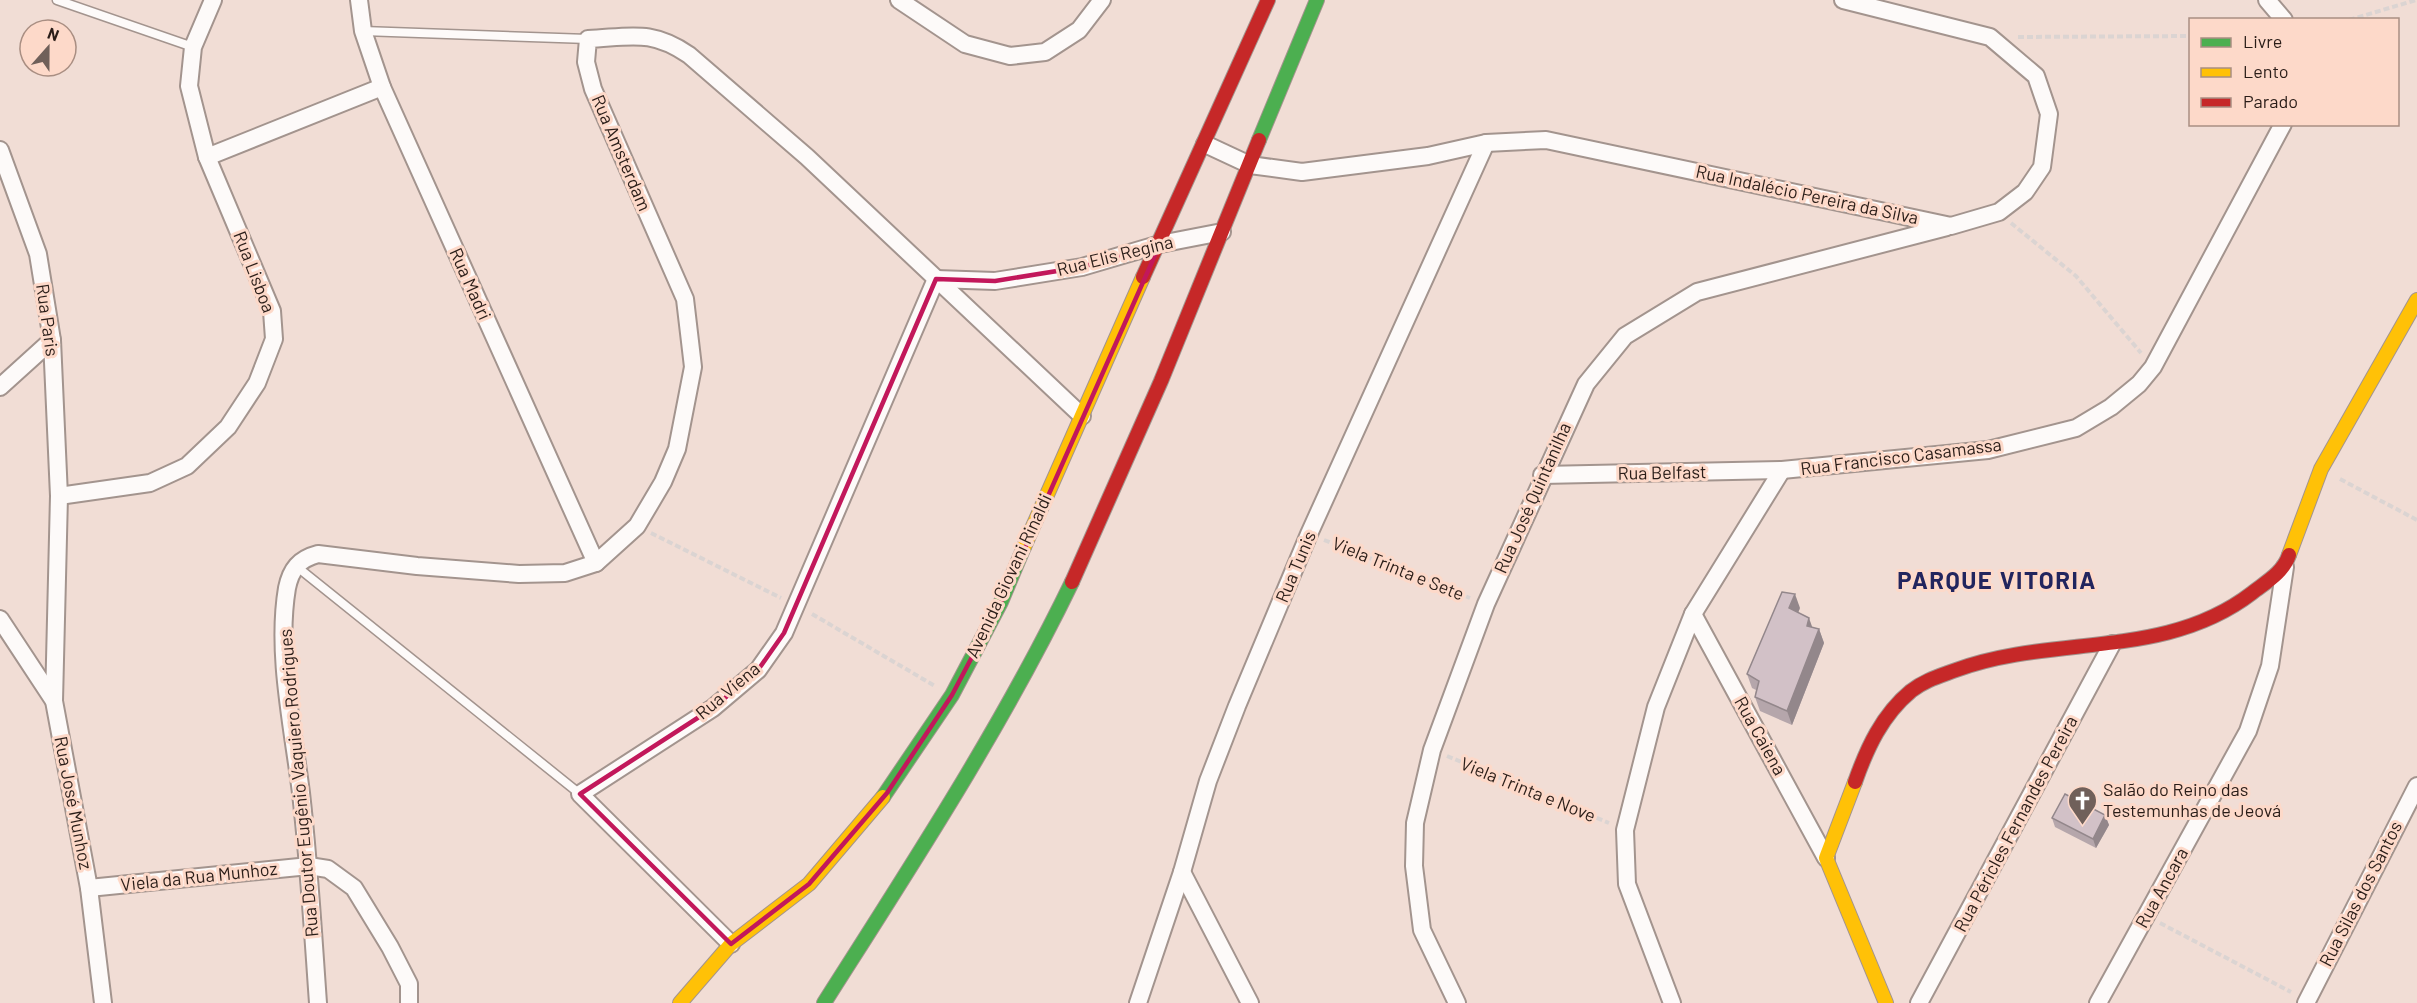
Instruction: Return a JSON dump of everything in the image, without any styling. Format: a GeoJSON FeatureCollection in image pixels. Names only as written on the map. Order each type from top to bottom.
{"type":"FeatureCollection","features":[{"type":"Feature","properties":{"kind":"street","name":"Rua Lisboa"},"geometry":{"type":"LineString","coordinates":[[59,496],[150,483],[188,466],[228,427],[257,383],[274,339],[272,310],[207,157],[189,86],[193,46],[213,0]]}},
{"type":"Feature","properties":{"kind":"street","name":"Rua Madri"},"geometry":{"type":"LineString","coordinates":[[359,0],[363,31],[382,87],[596,563]]}},
{"type":"Feature","properties":{"kind":"street"},"geometry":{"type":"LineString","coordinates":[[899,0],[965,44],[1010,56],[1045,52],[1080,30],[1102,0]]}},
{"type":"Feature","properties":{"kind":"street","name":"Avenida Giovani Rinaldi"},"geometry":{"type":"LineString","coordinates":[[680,1003],[731,944],[809,884],[844,845],[887,793],[952,695],[1001,602],[1268,0]]}},
{"type":"Feature","properties":{"kind":"street"},"geometry":{"type":"LineString","coordinates":[[824,1003],[957,791],[1023,680],[1062,604],[1125,465],[1317,0]]}},
{"type":"Feature","properties":{"kind":"street","name":"Rua Indalécio Pereira da Silva"},"geometry":{"type":"LineString","coordinates":[[1250,165],[1302,172],[1428,156],[1486,143],[1546,140],[1951,226],[1999,212],[2025,192],[2042,167],[2049,114],[2036,76],[1990,37],[1843,0]]}},
{"type":"Feature","properties":{"kind":"street"},"geometry":{"type":"LineString","coordinates":[[2267,0],[2282,18]]}},
{"type":"Feature","properties":{"kind":"street"},"geometry":{"type":"LineString","coordinates":[[588,39],[648,36],[668,41],[689,55],[807,157],[1082,416]]}},
{"type":"Feature","properties":{"kind":"street","name":"Rua Amsterdam"},"geometry":{"type":"LineString","coordinates":[[296,565],[303,558],[318,554],[417,566],[519,574],[565,573],[596,563],[637,526],[663,482],[676,449],[693,367],[685,299],[593,89],[586,62],[588,39]]}},
{"type":"Feature","properties":{"kind":"street"},"geometry":{"type":"LineString","coordinates":[[207,157],[382,87]]}},
{"type":"Feature","properties":{"kind":"street","name":"Rua Francisco Casamassa"},"geometry":{"type":"LineString","coordinates":[[1672,1003],[1628,884],[1625,830],[1656,707],[1693,614],[1782,470],[1988,450],[2076,428],[2111,408],[2139,384],[2153,367],[2282,126]]}},
{"type":"Feature","properties":{"kind":"street","name":"Rua Tunis"},"geometry":{"type":"LineString","coordinates":[[1137,1003],[1182,872],[1208,781],[1309,534],[1486,143]]}},
{"type":"Feature","properties":{"kind":"street"},"geometry":{"type":"LineString","coordinates":[[1205,144],[1250,165]]}},
{"type":"Feature","properties":{"kind":"street","name":"Rua Paris"},"geometry":{"type":"LineString","coordinates":[[0,150],[38,254],[52,340],[59,496],[54,701]]}},
{"type":"Feature","properties":{"kind":"street","name":"Rua José Quintanilha"},"geometry":{"type":"LineString","coordinates":[[1457,1003],[1422,930],[1414,866],[1415,823],[1432,750],[1486,604],[1542,475],[1586,384],[1625,336],[1697,292],[1951,226]]}},
{"type":"Feature","properties":{"kind":"street","name":"Rua Elis Regina"},"geometry":{"type":"LineString","coordinates":[[936,279],[995,281],[1082,267],[1160,244],[1222,231]]}},
{"type":"Feature","properties":{"kind":"street","name":"Rua Viena"},"geometry":{"type":"LineString","coordinates":[[580,794],[713,708],[758,670],[784,633],[936,279]]}},
{"type":"Feature","properties":{"kind":"street"},"geometry":{"type":"LineString","coordinates":[[1886,1003],[1826,858],[1877,729],[1910,692],[1926,681],[1989,658],[2112,644],[2190,628],[2232,608],[2285,567],[2321,469],[2417,300]]}},
{"type":"Feature","properties":{"kind":"street"},"geometry":{"type":"LineString","coordinates":[[0,387],[52,340]]}},
{"type":"Feature","properties":{"kind":"street","name":"Rua Belfast"},"geometry":{"type":"LineString","coordinates":[[1542,475],[1782,470]]}},
{"type":"Feature","properties":{"kind":"street","name":"Rua Doutor Eugênio Vaquiero Rodrigues"},"geometry":{"type":"LineString","coordinates":[[296,565],[288,586],[284,647],[309,867],[318,1003]]}},
{"type":"Feature","properties":{"kind":"street","name":"Rua Ancara"},"geometry":{"type":"LineString","coordinates":[[2098,1003],[2248,731],[2270,666],[2285,567]]}},
{"type":"Feature","properties":{"kind":"street","name":"Rua Caiena"},"geometry":{"type":"LineString","coordinates":[[1693,614],[1826,858]]}},
{"type":"Feature","properties":{"kind":"street","name":"Rua José Munhoz"},"geometry":{"type":"LineString","coordinates":[[0,619],[54,701],[90,888],[103,1003]]}},
{"type":"Feature","properties":{"kind":"street","name":"Rua Péricles Fernandes Pereira"},"geometry":{"type":"LineString","coordinates":[[1919,1003],[2112,644]]}},
{"type":"Feature","properties":{"kind":"street","name":"Rua Silas dos Santos"},"geometry":{"type":"LineString","coordinates":[[2307,1002],[2417,786]]}},
{"type":"Feature","properties":{"kind":"street"},"geometry":{"type":"LineString","coordinates":[[580,794],[731,944]]}},
{"type":"Feature","properties":{"kind":"street"},"geometry":{"type":"LineString","coordinates":[[309,867],[328,869],[354,888],[390,947],[409,984],[409,1003]]}},
{"type":"Feature","properties":{"kind":"street","name":"Viela da Rua Munhoz"},"geometry":{"type":"LineString","coordinates":[[90,888],[309,867]]}},
{"type":"Feature","properties":{"kind":"street"},"geometry":{"type":"LineString","coordinates":[[1182,872],[1250,1003]]}},
{"type":"Feature","properties":{"kind":"lane"},"geometry":{"type":"LineString","coordinates":[[57,0],[193,46]]}},
{"type":"Feature","properties":{"kind":"lane"},"geometry":{"type":"LineString","coordinates":[[363,31],[588,39]]}},
{"type":"Feature","properties":{"kind":"lane"},"geometry":{"type":"LineString","coordinates":[[296,565],[580,794]]}},
{"type":"Feature","properties":{"kind":"path"},"geometry":{"type":"LineString","coordinates":[[2356,18],[2416,0]]}},
{"type":"Feature","properties":{"kind":"path"},"geometry":{"type":"LineString","coordinates":[[1990,37],[2189,36]]}},
{"type":"Feature","properties":{"kind":"path"},"geometry":{"type":"LineString","coordinates":[[1999,212],[2076,276],[2153,367]]}},
{"type":"Feature","properties":{"kind":"path"},"geometry":{"type":"LineString","coordinates":[[2321,469],[2417,520]]}},
{"type":"Feature","properties":{"kind":"path","name":"Viela Trinta e Sete"},"geometry":{"type":"LineString","coordinates":[[1309,534],[1486,604]]}},
{"type":"Feature","properties":{"kind":"path","name":"Viela Trinta e Nove"},"geometry":{"type":"LineString","coordinates":[[1432,750],[1625,830]]}},
{"type":"Feature","properties":{"kind":"path"},"geometry":{"type":"LineString","coordinates":[[2146,916],[2307,1002]]}},
{"type":"Feature","properties":{"kind":"highlighted area"},"geometry":{"type":"Polygon","coordinates":[[[1160,244],[1001,602],[952,695],[887,793],[809,884],[731,944],[580,794],[713,708],[758,670],[784,633],[936,279],[995,281],[1082,267],[1160,244]]]}},
{"type":"Feature","properties":{"kind":"building"},"geometry":{"type":"Polygon","coordinates":[[[1782,592],[1795,594],[1789,608],[1809,618],[1807,626],[1819,629],[1787,711],[1755,697],[1759,681],[1747,674],[1782,592]]]}},
{"type":"Feature","properties":{"kind":"building","name":"Salão do Reino das Testemunhas de Jeová"},"geometry":{"type":"Polygon","coordinates":[[[2065,794],[2105,815],[2093,839],[2052,818],[2065,794]]]}},
{"type":"Feature","properties":{"kind":"traffic: fast"},"geometry":{"type":"LineString","coordinates":[[1259,140],[1317,0]]}},
{"type":"Feature","properties":{"kind":"traffic: fast"},"geometry":{"type":"LineString","coordinates":[[883,797],[952,695],[1001,602],[1024,547]]}},
{"type":"Feature","properties":{"kind":"traffic: fast"},"geometry":{"type":"LineString","coordinates":[[824,1003],[985,744],[1016,691],[1072,582]]}},
{"type":"Feature","properties":{"kind":"traffic: slow"},"geometry":{"type":"LineString","coordinates":[[1024,547],[1143,277]]}},
{"type":"Feature","properties":{"kind":"traffic: slow"},"geometry":{"type":"LineString","coordinates":[[2289,555],[2321,469],[2417,300]]}},
{"type":"Feature","properties":{"kind":"traffic: slow"},"geometry":{"type":"LineString","coordinates":[[1855,782],[1826,858],[1886,1003]]}},
{"type":"Feature","properties":{"kind":"traffic: slow"},"geometry":{"type":"LineString","coordinates":[[680,1003],[731,944],[809,884],[883,797]]}},
{"type":"Feature","properties":{"kind":"traffic: jam"},"geometry":{"type":"LineString","coordinates":[[1143,277],[1268,0]]}},
{"type":"Feature","properties":{"kind":"traffic: jam"},"geometry":{"type":"LineString","coordinates":[[1072,582],[1161,381],[1259,140]]}},
{"type":"Feature","properties":{"kind":"traffic: jam"},"geometry":{"type":"LineString","coordinates":[[1855,782],[1870,745],[1884,721],[1901,700],[1922,684],[1956,670],[1993,659],[2146,637],[2183,628],[2218,614],[2252,593],[2283,567],[2289,555]]}},
{"type":"Feature","properties":{"kind":"place","name":"Salão do Reino das Testemunhas de Jeová"},"geometry":{"type":"Point","coordinates":[2082,826]}},
{"type":"Feature","properties":{"kind":"district","name":"PARQUE VITORIA"},"geometry":{"type":"Point","coordinates":[1997,581]}}]}
